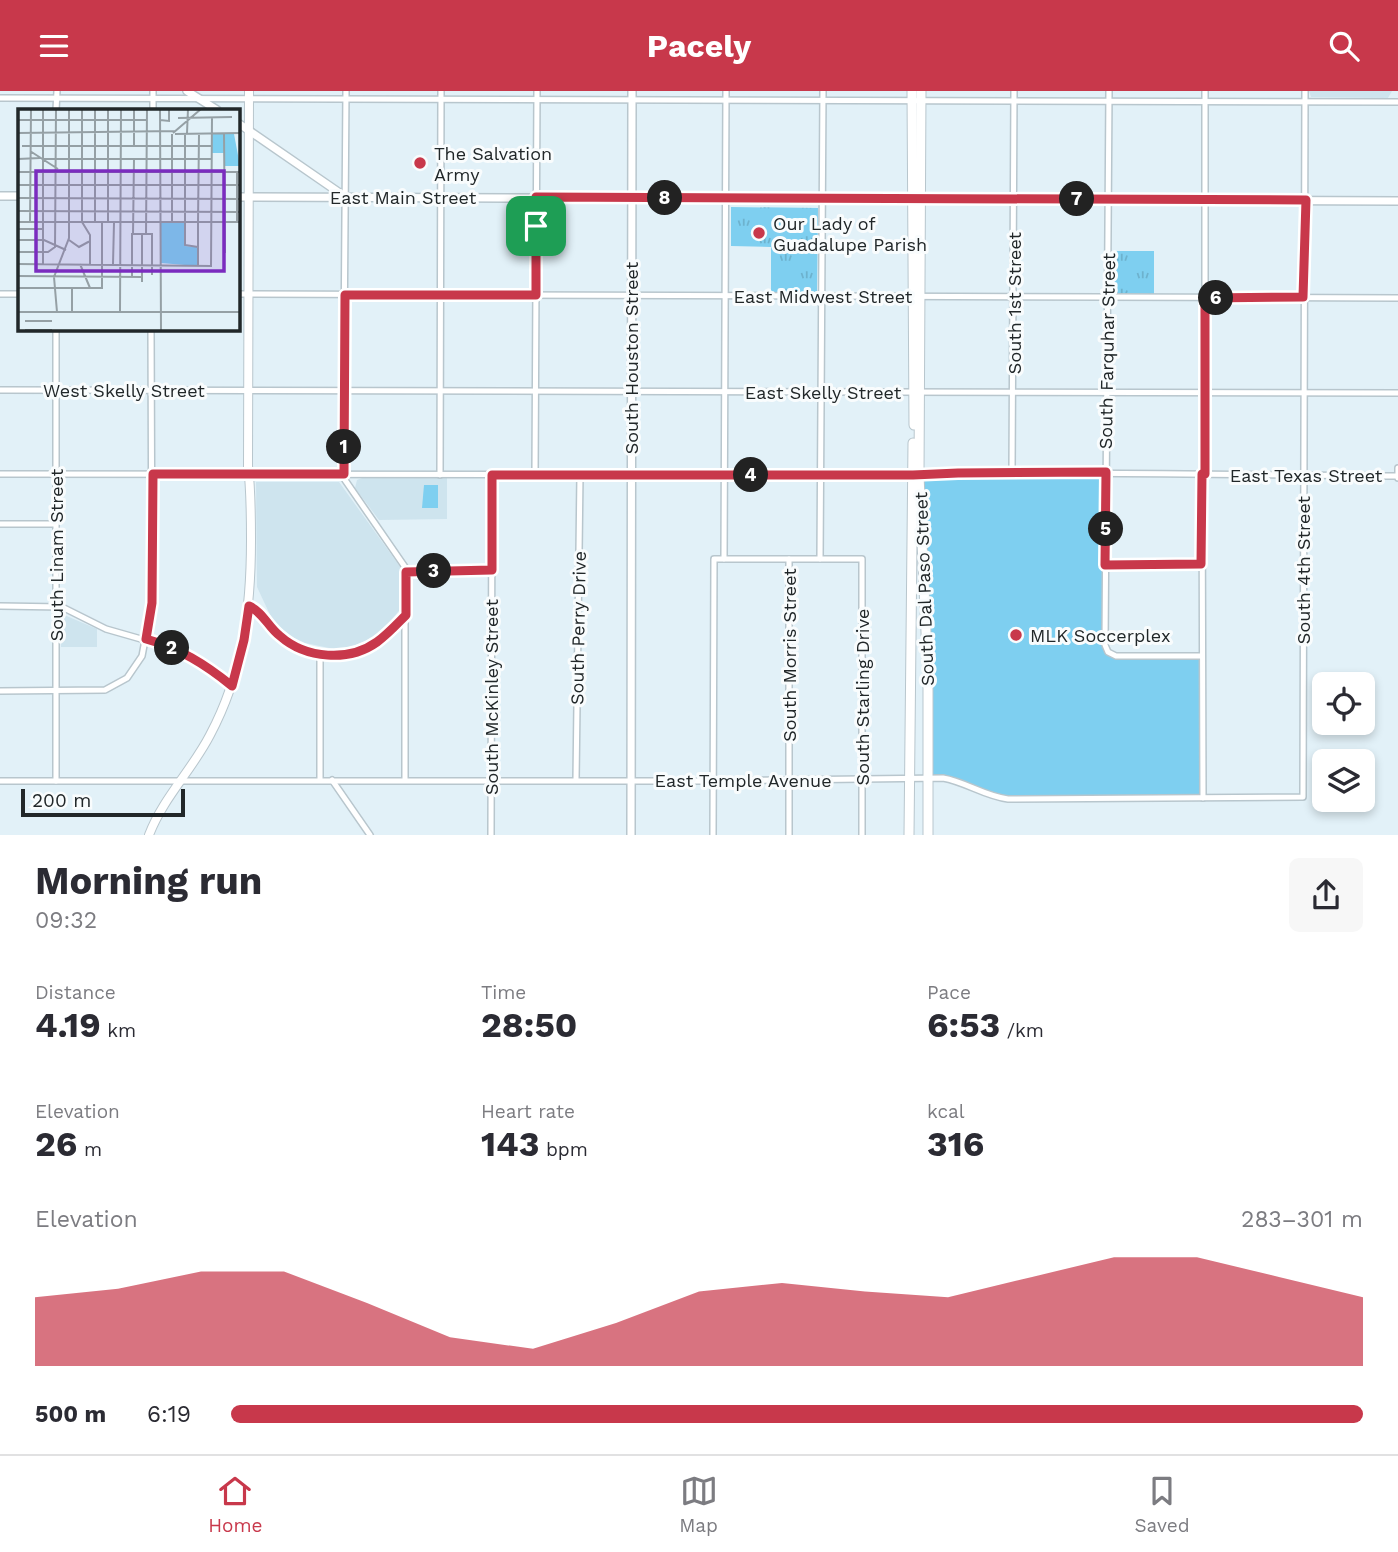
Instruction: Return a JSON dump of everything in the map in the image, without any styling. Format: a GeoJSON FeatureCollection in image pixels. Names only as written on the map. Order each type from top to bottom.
{"type":"FeatureCollection","features":[{"type":"Feature","properties":{"kind":"main road"},"geometry":{"type":"LineString","coordinates":[[149,835],[167,798],[209,736],[232,686],[244,640],[249,606],[249,95]]}},
{"type":"Feature","properties":{"kind":"main road","name":"South Dal Paso Street"},"geometry":{"type":"LineString","coordinates":[[909,835],[916,475],[917,96]]}},
{"type":"Feature","properties":{"kind":"main road","name":"South Dal Paso Street"},"geometry":{"type":"LineString","coordinates":[[916,475],[928,677],[928,835]]}},
{"type":"Feature","properties":{"kind":"street"},"geometry":{"type":"LineString","coordinates":[[57,91],[57,109]]}},
{"type":"Feature","properties":{"kind":"street"},"geometry":{"type":"LineString","coordinates":[[153,91],[153,109]]}},
{"type":"Feature","properties":{"kind":"street"},"geometry":{"type":"LineString","coordinates":[[187,91],[215,109]]}},
{"type":"Feature","properties":{"kind":"street"},"geometry":{"type":"LineString","coordinates":[[346,91],[344,474],[345,480],[404,564],[406,572],[405,780]]}},
{"type":"Feature","properties":{"kind":"street"},"geometry":{"type":"LineString","coordinates":[[440,475],[441,91]]}},
{"type":"Feature","properties":{"kind":"street"},"geometry":{"type":"LineString","coordinates":[[535,475],[537,91]]}},
{"type":"Feature","properties":{"kind":"street","name":"South Houston Street"},"geometry":{"type":"LineString","coordinates":[[631,835],[632,91]]}},
{"type":"Feature","properties":{"kind":"street"},"geometry":{"type":"LineString","coordinates":[[724,559],[726,91]]}},
{"type":"Feature","properties":{"kind":"street","name":"South Morris Street"},"geometry":{"type":"LineString","coordinates":[[820,559],[823,91]]}},
{"type":"Feature","properties":{"kind":"street","name":"South 1st Street"},"geometry":{"type":"LineString","coordinates":[[1012,473],[1014,91]]}},
{"type":"Feature","properties":{"kind":"street","name":"South Farquhar Street"},"geometry":{"type":"LineString","coordinates":[[1109,91],[1105,645],[1108,652],[1116,656],[1202,656]]}},
{"type":"Feature","properties":{"kind":"street"},"geometry":{"type":"LineString","coordinates":[[1203,798],[1201,564],[1205,393],[1205,91]]}},
{"type":"Feature","properties":{"kind":"street","name":"South 4th Street"},"geometry":{"type":"LineString","coordinates":[[1303,797],[1305,91]]}},
{"type":"Feature","properties":{"kind":"street"},"geometry":{"type":"LineString","coordinates":[[0,99],[200,99],[249,95],[346,100],[823,101],[917,96],[1014,102],[1398,102]]}},
{"type":"Feature","properties":{"kind":"street"},"geometry":{"type":"LineString","coordinates":[[240,124],[345,196]]}},
{"type":"Feature","properties":{"kind":"street"},"geometry":{"type":"LineString","coordinates":[[0,196],[18,196]]}},
{"type":"Feature","properties":{"kind":"street","name":"East Main Street"},"geometry":{"type":"LineString","coordinates":[[240,197],[1398,201]]}},
{"type":"Feature","properties":{"kind":"street"},"geometry":{"type":"LineString","coordinates":[[0,294],[18,294]]}},
{"type":"Feature","properties":{"kind":"street","name":"East Midwest Street"},"geometry":{"type":"LineString","coordinates":[[240,295],[1398,298]]}},
{"type":"Feature","properties":{"kind":"street","name":"South Linam Street"},"geometry":{"type":"LineString","coordinates":[[56,331],[56,781]]}},
{"type":"Feature","properties":{"kind":"street"},"geometry":{"type":"LineString","coordinates":[[0,691],[95,692],[120,683],[138,664],[146,639],[152,603],[151,331]]}},
{"type":"Feature","properties":{"kind":"street","name":"West Skelly Street"},"geometry":{"type":"LineString","coordinates":[[0,390],[247,389]]}},
{"type":"Feature","properties":{"kind":"street","name":"East Skelly Street"},"geometry":{"type":"LineString","coordinates":[[247,389],[1398,393]]}},
{"type":"Feature","properties":{"kind":"street"},"geometry":{"type":"LineString","coordinates":[[1398,468],[1398,476]]}},
{"type":"Feature","properties":{"kind":"street","name":"East Texas Street"},"geometry":{"type":"LineString","coordinates":[[0,474],[916,475],[1106,472],[1398,476]]}},
{"type":"Feature","properties":{"kind":"street","name":"South McKinley Street"},"geometry":{"type":"LineString","coordinates":[[491,835],[492,475]]}},
{"type":"Feature","properties":{"kind":"street","name":"South Perry Drive"},"geometry":{"type":"LineString","coordinates":[[576,781],[580,475]]}},
{"type":"Feature","properties":{"kind":"street"},"geometry":{"type":"LineString","coordinates":[[0,524],[56,524]]}},
{"type":"Feature","properties":{"kind":"street"},"geometry":{"type":"LineString","coordinates":[[713,835],[714,559],[820,559]]}},
{"type":"Feature","properties":{"kind":"street","name":"South Morris Street"},"geometry":{"type":"LineString","coordinates":[[789,559],[789,835]]}},
{"type":"Feature","properties":{"kind":"street","name":"South Starling Drive"},"geometry":{"type":"LineString","coordinates":[[820,559],[862,559],[862,835]]}},
{"type":"Feature","properties":{"kind":"street"},"geometry":{"type":"LineString","coordinates":[[1105,565],[1201,564]]}},
{"type":"Feature","properties":{"kind":"street"},"geometry":{"type":"LineString","coordinates":[[406,572],[492,570]]}},
{"type":"Feature","properties":{"kind":"street"},"geometry":{"type":"LineString","coordinates":[[0,606],[56,606],[106,629],[176,649],[192,657],[232,686]]}},
{"type":"Feature","properties":{"kind":"street"},"geometry":{"type":"LineString","coordinates":[[249,606],[257,610],[287,642],[320,655],[344,654],[376,643],[406,615]]}},
{"type":"Feature","properties":{"kind":"street"},"geometry":{"type":"LineString","coordinates":[[320,655],[320,780]]}},
{"type":"Feature","properties":{"kind":"street","name":"East Temple Avenue"},"geometry":{"type":"LineString","coordinates":[[0,781],[789,781],[928,778],[959,781],[987,794],[1008,799],[1303,797]]}},
{"type":"Feature","properties":{"kind":"street"},"geometry":{"type":"LineString","coordinates":[[332,780],[370,835]]}},
{"type":"Feature","properties":{"kind":"shaded area"},"geometry":{"type":"Polygon","coordinates":[[[1309,91],[1392,91],[1388,98],[1311,97],[1309,91]]]}},
{"type":"Feature","properties":{"kind":"shaded area"},"geometry":{"type":"Polygon","coordinates":[[[447,478],[447,519],[379,520],[355,488],[357,480],[447,478]]]}},
{"type":"Feature","properties":{"kind":"shaded area"},"geometry":{"type":"Polygon","coordinates":[[[256,482],[339,482],[401,568],[401,608],[376,636],[347,648],[334,649],[305,643],[290,636],[272,619],[257,587],[256,482]]]}},
{"type":"Feature","properties":{"kind":"shaded area"},"geometry":{"type":"Polygon","coordinates":[[[62,614],[97,629],[97,647],[61,647],[62,614]]]}},
{"type":"Feature","properties":{"kind":"green space"},"geometry":{"type":"Polygon","coordinates":[[[731,207],[818,208],[817,292],[771,292],[771,247],[731,246],[731,207]]]}},
{"type":"Feature","properties":{"kind":"green space"},"geometry":{"type":"Polygon","coordinates":[[[1113,251],[1154,251],[1154,294],[1113,293],[1113,251]]]}},
{"type":"Feature","properties":{"kind":"green space","name":"MLK Soccerplex"},"geometry":{"type":"Polygon","coordinates":[[[1106,472],[1105,645],[1111,654],[1199,656],[1199,798],[1004,798],[966,783],[928,778],[919,475],[1106,472]]]}},
{"type":"Feature","properties":{"kind":"green space"},"geometry":{"type":"Polygon","coordinates":[[[424,485],[438,485],[438,508],[422,508],[424,485]]]}},
{"type":"Feature","properties":{"kind":"place","name":"The Salvation Army"},"geometry":{"type":"Point","coordinates":[420,163]}},
{"type":"Feature","properties":{"kind":"place","name":"Our Lady of Guadalupe Parish"},"geometry":{"type":"Point","coordinates":[759,233]}},
{"type":"Feature","properties":{"kind":"place","name":"MLK Soccerplex"},"geometry":{"type":"Point","coordinates":[1016,635]}},
{"type":"Feature","properties":{"kind":"route"},"geometry":{"type":"LineString","coordinates":[[536,197],[1306,200],[1303,297],[1205,298],[1205,474],[1202,474],[1201,564],[1105,565],[1106,472],[492,475],[492,570],[406,572],[406,615],[376,643],[344,654],[320,655],[306,651],[279,636],[257,610],[249,606],[240,660],[232,686],[202,662],[176,649],[146,639],[152,603],[153,474],[344,474],[345,295],[536,295],[536,226],[536,197]]}}]}
